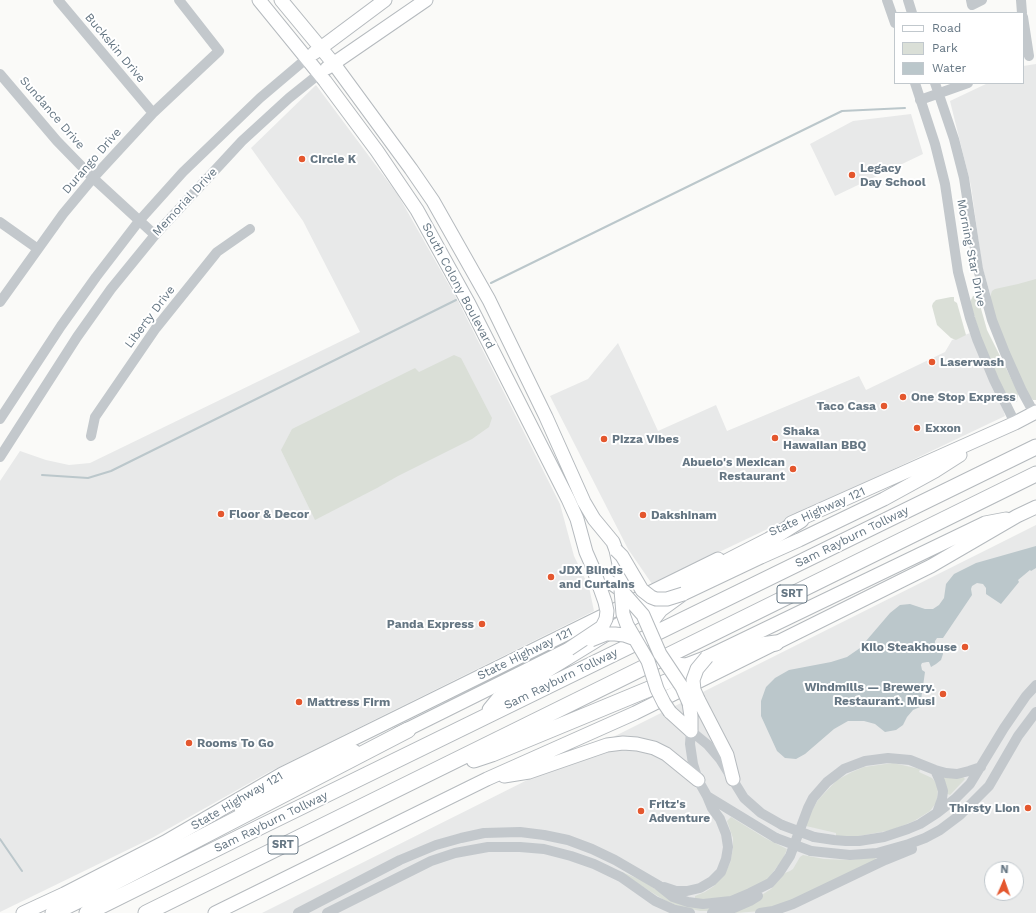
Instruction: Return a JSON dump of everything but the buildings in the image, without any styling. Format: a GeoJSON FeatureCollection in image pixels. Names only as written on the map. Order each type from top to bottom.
{"type":"FeatureCollection","features":[{"type":"Feature","properties":{"kind":"highway","name":"Sam Rayburn Tollway"},"geometry":{"type":"LineString","coordinates":[[87,913],[1036,446]]}},
{"type":"Feature","properties":{"kind":"highway","name":"Sam Rayburn Tollway"},"geometry":{"type":"LineString","coordinates":[[146,913],[1036,474]]}},
{"type":"Feature","properties":{"kind":"highway"},"geometry":{"type":"LineString","coordinates":[[485,717],[499,699],[685,585],[769,540],[801,520]]}},
{"type":"Feature","properties":{"kind":"highway"},"geometry":{"type":"LineString","coordinates":[[420,778],[492,754],[753,646],[776,643]]}},
{"type":"Feature","properties":{"kind":"highway"},"geometry":{"type":"LineString","coordinates":[[53,913],[110,885],[408,730]]}},
{"type":"Feature","properties":{"kind":"main road","name":"South Colony Boulevard"},"geometry":{"type":"LineString","coordinates":[[259,0],[356,122],[417,210],[469,304],[574,512],[582,532],[586,552],[592,565],[607,610],[606,619],[602,627],[569,649]]}},
{"type":"Feature","properties":{"kind":"main road","name":"South Colony Boulevard"},"geometry":{"type":"LineString","coordinates":[[281,0],[334,64],[412,169],[489,300],[544,413],[584,502],[594,519],[615,546],[621,574],[623,614],[630,631],[648,660],[657,689],[670,712],[691,731]]}},
{"type":"Feature","properties":{"kind":"main road","name":"Memorial Drive"},"geometry":{"type":"LineString","coordinates":[[306,59],[385,0]]}},
{"type":"Feature","properties":{"kind":"main road","name":"Memorial Drive"},"geometry":{"type":"LineString","coordinates":[[319,74],[426,0]]}},
{"type":"Feature","properties":{"kind":"main road"},"geometry":{"type":"LineString","coordinates":[[417,210],[432,201]]}},
{"type":"Feature","properties":{"kind":"main road"},"geometry":{"type":"LineString","coordinates":[[527,420],[544,413]]}},
{"type":"Feature","properties":{"kind":"main road","name":"State Highway 121"},"geometry":{"type":"LineString","coordinates":[[23,913],[64,894],[165,842],[282,774],[780,528],[801,520],[1035,413]]}},
{"type":"Feature","properties":{"kind":"main road"},"geometry":{"type":"LineString","coordinates":[[615,546],[642,590],[656,599],[667,599],[683,594],[884,499],[935,471],[993,433]]}},
{"type":"Feature","properties":{"kind":"main road"},"geometry":{"type":"LineString","coordinates":[[215,913],[487,779],[635,713],[931,566],[1017,516],[1036,507]]}},
{"type":"Feature","properties":{"kind":"main road"},"geometry":{"type":"LineString","coordinates":[[666,663],[686,665],[707,657],[985,523],[1017,516]]}},
{"type":"Feature","properties":{"kind":"main road"},"geometry":{"type":"LineString","coordinates":[[592,565],[621,590],[643,615],[660,654],[693,701],[727,755],[733,779]]}},
{"type":"Feature","properties":{"kind":"main road"},"geometry":{"type":"LineString","coordinates":[[650,632],[654,619],[661,610],[683,594]]}},
{"type":"Feature","properties":{"kind":"main road"},"geometry":{"type":"LineString","coordinates":[[165,842],[220,818],[336,759],[408,730],[569,649],[606,634],[624,635],[635,639]]}},
{"type":"Feature","properties":{"kind":"main road"},"geometry":{"type":"LineString","coordinates":[[691,731],[694,690],[693,680],[697,669],[707,657]]}},
{"type":"Feature","properties":{"kind":"main road"},"geometry":{"type":"LineString","coordinates":[[487,779],[529,772],[607,745],[623,743],[637,744],[654,748],[679,764],[698,780]]}},
{"type":"Feature","properties":{"kind":"street","name":"Buckskin Drive"},"geometry":{"type":"LineString","coordinates":[[58,0],[152,113]]}},
{"type":"Feature","properties":{"kind":"street","name":"Durango Drive"},"geometry":{"type":"LineString","coordinates":[[0,302],[63,214],[93,178],[152,113],[219,52],[179,0]]}},
{"type":"Feature","properties":{"kind":"street"},"geometry":{"type":"LineString","coordinates":[[887,0],[894,20]]}},
{"type":"Feature","properties":{"kind":"street"},"geometry":{"type":"LineString","coordinates":[[908,0],[912,12]]}},
{"type":"Feature","properties":{"kind":"street"},"geometry":{"type":"LineString","coordinates":[[971,2],[982,0]]}},
{"type":"Feature","properties":{"kind":"street"},"geometry":{"type":"LineString","coordinates":[[1021,0],[1022,12]]}},
{"type":"Feature","properties":{"kind":"street"},"geometry":{"type":"LineString","coordinates":[[1024,24],[1029,56]]}},
{"type":"Feature","properties":{"kind":"street","name":"Memorial Drive"},"geometry":{"type":"LineString","coordinates":[[0,419],[60,326],[139,221],[183,172],[260,98],[306,59]]}},
{"type":"Feature","properties":{"kind":"street","name":"Sundance Drive"},"geometry":{"type":"LineString","coordinates":[[0,74],[57,141],[93,178],[155,235]]}},
{"type":"Feature","properties":{"kind":"street","name":"Memorial Drive"},"geometry":{"type":"LineString","coordinates":[[2,451],[77,337],[112,289],[155,235],[248,136],[289,98],[319,74]]}},
{"type":"Feature","properties":{"kind":"street","name":"Morning Star Drive"},"geometry":{"type":"LineString","coordinates":[[915,84],[935,144],[945,184],[958,272],[970,318],[977,340],[1015,423]]}},
{"type":"Feature","properties":{"kind":"street","name":"Morning Star Drive"},"geometry":{"type":"LineString","coordinates":[[935,84],[954,139],[964,178],[978,269],[990,313],[1005,353],[1022,391],[1035,413]]}},
{"type":"Feature","properties":{"kind":"street"},"geometry":{"type":"LineString","coordinates":[[920,100],[965,84]]}},
{"type":"Feature","properties":{"kind":"street"},"geometry":{"type":"LineString","coordinates":[[0,222],[38,249]]}},
{"type":"Feature","properties":{"kind":"street","name":"Liberty Drive"},"geometry":{"type":"LineString","coordinates":[[91,436],[95,417],[156,328],[217,252],[250,229]]}},
{"type":"Feature","properties":{"kind":"street"},"geometry":{"type":"LineString","coordinates":[[691,731],[714,751],[744,798],[761,813],[782,825],[814,836],[834,840],[858,841],[897,834],[914,827],[937,814],[955,799],[970,784],[1004,728],[1026,696],[1036,685]]}},
{"type":"Feature","properties":{"kind":"street"},"geometry":{"type":"LineString","coordinates":[[760,913],[773,911],[793,904],[885,860],[944,835],[964,819],[980,803],[1018,736],[1036,712]]}},
{"type":"Feature","properties":{"kind":"street"},"geometry":{"type":"LineString","coordinates":[[658,885],[676,891],[687,891],[700,888],[712,881],[721,872],[726,859],[728,847],[726,834],[698,780],[693,764],[691,751],[691,731]]}},
{"type":"Feature","properties":{"kind":"street"},"geometry":{"type":"LineString","coordinates":[[712,913],[734,908],[750,901],[762,893],[779,873],[790,856],[813,798],[827,782],[844,770],[864,762],[888,758],[910,760],[946,773],[957,774],[981,767]]}},
{"type":"Feature","properties":{"kind":"street"},"geometry":{"type":"LineString","coordinates":[[935,770],[943,791],[937,814]]}},
{"type":"Feature","properties":{"kind":"street"},"geometry":{"type":"LineString","coordinates":[[707,796],[776,838],[811,851],[850,855],[877,853],[925,838],[940,830],[960,815],[989,786]]}},
{"type":"Feature","properties":{"kind":"street"},"geometry":{"type":"LineString","coordinates":[[298,913],[400,860],[436,845],[484,833],[520,832],[568,840],[615,860],[658,885],[673,897],[688,902],[703,904],[731,901],[750,894],[770,883]]}},
{"type":"Feature","properties":{"kind":"street"},"geometry":{"type":"LineString","coordinates":[[326,913],[431,861],[455,853],[488,847],[544,849],[571,856],[594,864],[621,877],[655,901],[675,910],[690,913]]}},
{"type":"Feature","properties":{"kind":"shaded area"},"geometry":{"type":"Polygon","coordinates":[[[1036,64],[1036,398],[997,318],[982,266],[971,186],[950,101],[986,84],[1024,84],[1024,66],[1036,64]]]}},
{"type":"Feature","properties":{"kind":"shaded area"},"geometry":{"type":"Polygon","coordinates":[[[316,85],[398,195],[458,301],[560,504],[574,556],[589,587],[594,611],[269,772],[152,838],[0,912],[0,481],[20,451],[46,460],[69,465],[90,463],[360,332],[303,221],[251,148],[316,85]]]}},
{"type":"Feature","properties":{"kind":"shaded area","name":"Legacy Day School"},"geometry":{"type":"Polygon","coordinates":[[[911,114],[923,154],[835,196],[810,144],[853,121],[911,114]]]}},
{"type":"Feature","properties":{"kind":"shaded area"},"geometry":{"type":"Polygon","coordinates":[[[970,333],[1005,416],[652,584],[628,549],[550,396],[588,379],[618,343],[658,431],[716,405],[727,431],[859,376],[866,390],[945,352],[952,340],[970,333]]]}},
{"type":"Feature","properties":{"kind":"shaded area"},"geometry":{"type":"Polygon","coordinates":[[[1036,525],[1036,913],[262,913],[1036,525]]]}},
{"type":"Feature","properties":{"kind":"green space"},"geometry":{"type":"Polygon","coordinates":[[[1036,279],[1036,400],[1033,400],[1030,397],[1010,356],[996,319],[990,297],[992,291],[995,289],[1036,279]]]}},
{"type":"Feature","properties":{"kind":"green space"},"geometry":{"type":"Polygon","coordinates":[[[973,296],[977,296],[978,298],[987,330],[1016,388],[1018,394],[1017,402],[1010,399],[1006,394],[995,374],[980,335],[970,302],[973,296]]]}},
{"type":"Feature","properties":{"kind":"green space"},"geometry":{"type":"Polygon","coordinates":[[[954,297],[954,301],[957,303],[966,335],[956,340],[951,338],[937,325],[932,306],[936,300],[954,297]]]}},
{"type":"Feature","properties":{"kind":"green space"},"geometry":{"type":"Polygon","coordinates":[[[454,355],[461,358],[492,418],[489,427],[472,439],[315,520],[281,450],[292,429],[415,368],[419,372],[454,355]]]}},
{"type":"Feature","properties":{"kind":"green space"},"geometry":{"type":"Polygon","coordinates":[[[893,763],[920,769],[919,772],[932,778],[936,783],[938,789],[936,803],[930,811],[914,821],[892,830],[859,836],[836,836],[836,833],[806,826],[810,814],[818,800],[837,780],[864,767],[893,763]]]}},
{"type":"Feature","properties":{"kind":"green space"},"geometry":{"type":"Polygon","coordinates":[[[945,776],[962,776],[965,779],[950,795],[945,793],[942,780],[945,776]]]}},
{"type":"Feature","properties":{"kind":"green space"},"geometry":{"type":"Polygon","coordinates":[[[731,817],[765,838],[787,849],[783,859],[767,880],[734,897],[695,900],[695,896],[714,886],[725,873],[730,863],[733,849],[733,838],[727,821],[731,817]]]}},
{"type":"Feature","properties":{"kind":"green space"},"geometry":{"type":"Polygon","coordinates":[[[803,855],[824,859],[850,860],[875,857],[877,863],[810,894],[761,911],[736,913],[736,910],[745,906],[771,889],[785,873],[793,869],[800,857],[803,855]]]}},
{"type":"Feature","properties":{"kind":"green space"},"geometry":{"type":"Polygon","coordinates":[[[622,872],[641,880],[663,894],[721,905],[713,911],[700,911],[678,906],[664,900],[621,873],[622,872]]]}},
{"type":"Feature","properties":{"kind":"water"},"geometry":{"type":"Polygon","coordinates":[[[1036,546],[1036,568],[1031,571],[1030,570],[1018,580],[1019,582],[1001,604],[986,594],[986,588],[983,584],[977,583],[972,586],[972,595],[943,638],[937,638],[935,641],[935,644],[938,647],[942,647],[943,654],[941,660],[931,667],[929,662],[922,663],[921,665],[922,670],[925,672],[920,707],[913,710],[903,725],[896,730],[885,732],[875,724],[864,721],[848,721],[834,729],[805,754],[796,759],[785,758],[777,751],[761,716],[761,701],[766,687],[775,678],[789,670],[831,662],[847,657],[860,648],[890,613],[900,605],[910,604],[925,609],[933,609],[939,605],[944,598],[946,584],[954,574],[976,563],[1036,546]]]}},
{"type":"Feature","properties":{"kind":"waterway"},"geometry":{"type":"LineString","coordinates":[[491,283],[842,111],[905,108]]}},
{"type":"Feature","properties":{"kind":"waterway"},"geometry":{"type":"LineString","coordinates":[[42,475],[88,478],[111,471],[456,300]]}},
{"type":"Feature","properties":{"kind":"waterway"},"geometry":{"type":"LineString","coordinates":[[0,839],[22,871]]}},
{"type":"Feature","properties":{"kind":"place","name":"Circle K"},"geometry":{"type":"Point","coordinates":[302,159]}},
{"type":"Feature","properties":{"kind":"place","name":"Legacy Day School"},"geometry":{"type":"Point","coordinates":[852,175]}},
{"type":"Feature","properties":{"kind":"place","name":"Laserwash"},"geometry":{"type":"Point","coordinates":[932,362]}},
{"type":"Feature","properties":{"kind":"place","name":"One Stop Express"},"geometry":{"type":"Point","coordinates":[903,397]}},
{"type":"Feature","properties":{"kind":"place","name":"Taco Casa"},"geometry":{"type":"Point","coordinates":[884,406]}},
{"type":"Feature","properties":{"kind":"place","name":"Exxon"},"geometry":{"type":"Point","coordinates":[917,428]}},
{"type":"Feature","properties":{"kind":"place","name":"Shaka Hawaiian BBQ"},"geometry":{"type":"Point","coordinates":[775,438]}},
{"type":"Feature","properties":{"kind":"place","name":"Pizza Vibes"},"geometry":{"type":"Point","coordinates":[604,439]}},
{"type":"Feature","properties":{"kind":"place","name":"Abuelo's Mexican Restaurant"},"geometry":{"type":"Point","coordinates":[793,469]}},
{"type":"Feature","properties":{"kind":"place","name":"Floor & Decor"},"geometry":{"type":"Point","coordinates":[221,514]}},
{"type":"Feature","properties":{"kind":"place","name":"Dakshinam"},"geometry":{"type":"Point","coordinates":[643,515]}},
{"type":"Feature","properties":{"kind":"place","name":"JDX Blinds and Curtains"},"geometry":{"type":"Point","coordinates":[551,577]}},
{"type":"Feature","properties":{"kind":"place","name":"Panda Express"},"geometry":{"type":"Point","coordinates":[482,624]}},
{"type":"Feature","properties":{"kind":"place","name":"Kilo Steakhouse"},"geometry":{"type":"Point","coordinates":[965,647]}},
{"type":"Feature","properties":{"kind":"place","name":"Windmills — Brewery. Restaurant. Musi"},"geometry":{"type":"Point","coordinates":[943,694]}},
{"type":"Feature","properties":{"kind":"place","name":"Mattress Firm"},"geometry":{"type":"Point","coordinates":[299,702]}},
{"type":"Feature","properties":{"kind":"place","name":"Rooms To Go"},"geometry":{"type":"Point","coordinates":[189,743]}},
{"type":"Feature","properties":{"kind":"place","name":"Thirsty Lion"},"geometry":{"type":"Point","coordinates":[1028,808]}},
{"type":"Feature","properties":{"kind":"place","name":"Fritz's Adventure"},"geometry":{"type":"Point","coordinates":[641,811]}}]}
